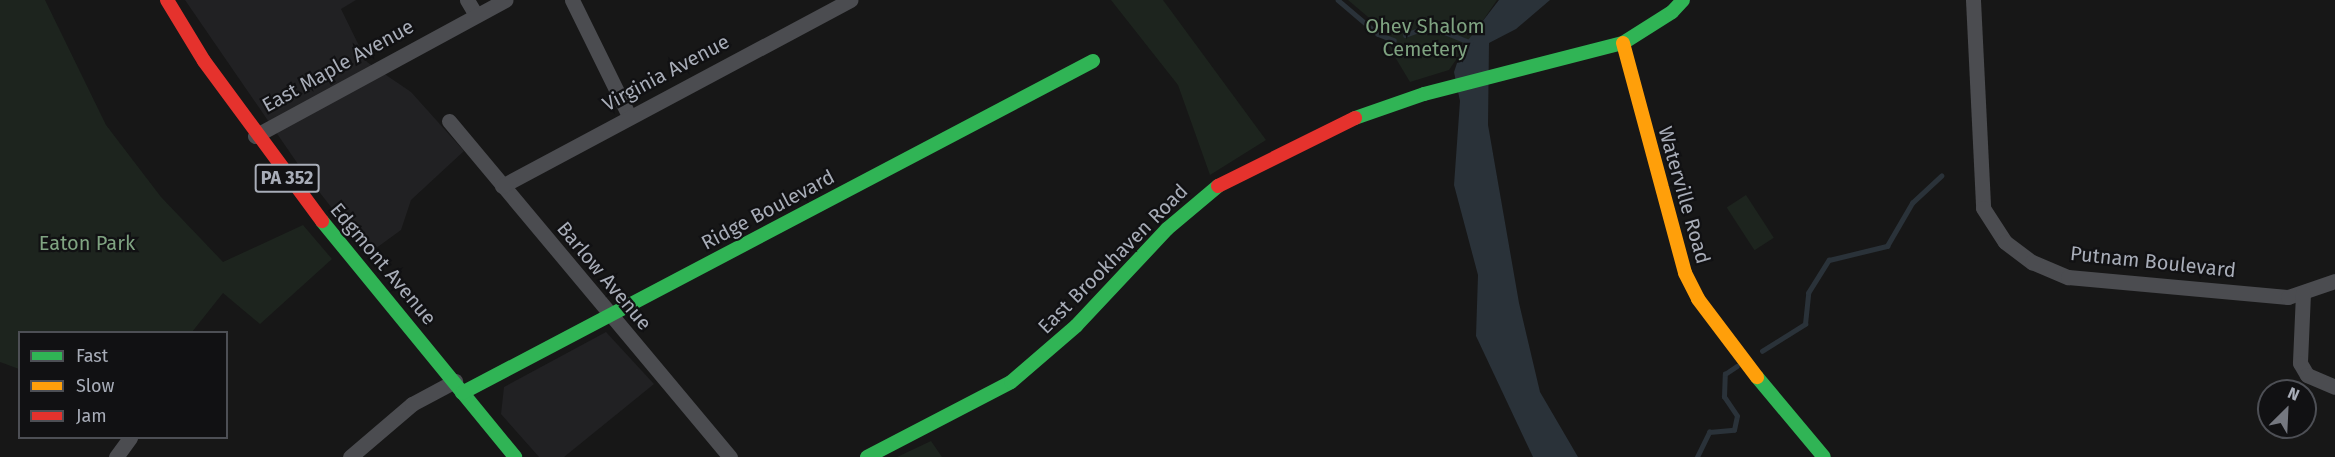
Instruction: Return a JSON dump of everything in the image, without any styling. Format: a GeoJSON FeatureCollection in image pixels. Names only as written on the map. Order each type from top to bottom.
{"type":"FeatureCollection","features":[{"type":"Feature","properties":{"kind":"street"},"geometry":{"type":"LineString","coordinates":[[467,0],[476,15]]}},
{"type":"Feature","properties":{"kind":"street","name":"East Maple Avenue"},"geometry":{"type":"LineString","coordinates":[[255,135],[505,0]]}},
{"type":"Feature","properties":{"kind":"street"},"geometry":{"type":"LineString","coordinates":[[572,0],[629,116]]}},
{"type":"Feature","properties":{"kind":"street","name":"Virginia Avenue"},"geometry":{"type":"LineString","coordinates":[[502,186],[629,116],[850,0]]}},
{"type":"Feature","properties":{"kind":"street","name":"East Brookhaven Road"},"geometry":{"type":"LineString","coordinates":[[867,457],[965,408],[1017,377],[1076,326],[1167,229],[1217,186],[1354,118],[1451,88],[1623,43],[1672,12],[1683,0]]}},
{"type":"Feature","properties":{"kind":"street","name":"Putnam Boulevard"},"geometry":{"type":"LineString","coordinates":[[1973,0],[1983,208],[2005,242],[2032,262],[2068,277],[2288,297],[2335,281]]}},
{"type":"Feature","properties":{"kind":"street","name":"Edgmont Avenue"},"geometry":{"type":"LineString","coordinates":[[172,2],[255,135],[515,457]]}},
{"type":"Feature","properties":{"kind":"street","name":"Waterville Road"},"geometry":{"type":"LineString","coordinates":[[1623,43],[1675,247],[1685,273],[1698,299],[1732,347],[1824,457]]}},
{"type":"Feature","properties":{"kind":"street","name":"Ridge Boulevard"},"geometry":{"type":"LineString","coordinates":[[458,387],[609,315],[1093,61]]}},
{"type":"Feature","properties":{"kind":"street","name":"Barlow Avenue"},"geometry":{"type":"LineString","coordinates":[[449,121],[730,457]]}},
{"type":"Feature","properties":{"kind":"street"},"geometry":{"type":"LineString","coordinates":[[2303,293],[2300,363],[2307,375],[2335,387]]}},
{"type":"Feature","properties":{"kind":"street"},"geometry":{"type":"LineString","coordinates":[[350,457],[412,404],[458,387]]}},
{"type":"Feature","properties":{"kind":"street"},"geometry":{"type":"LineString","coordinates":[[116,457],[129,439]]}},
{"type":"Feature","properties":{"kind":"shaded area"},"geometry":{"type":"Polygon","coordinates":[[[185,0],[356,0],[341,9],[367,62],[411,92],[464,151],[411,200],[401,230],[368,254],[302,170],[185,0]]]}},
{"type":"Feature","properties":{"kind":"shaded area"},"geometry":{"type":"Polygon","coordinates":[[[1499,0],[1550,0],[1516,29],[1489,43],[1488,125],[1519,303],[1540,392],[1578,457],[1533,457],[1476,336],[1478,275],[1454,185],[1460,101],[1454,72],[1462,48],[1499,0]]]}},
{"type":"Feature","properties":{"kind":"shaded area"},"geometry":{"type":"Polygon","coordinates":[[[606,332],[654,384],[564,457],[539,457],[501,414],[504,387],[606,332]]]}},
{"type":"Feature","properties":{"kind":"green space","name":"Eaton Park"},"geometry":{"type":"Polygon","coordinates":[[[0,0],[45,0],[106,125],[161,197],[223,262],[303,225],[332,259],[260,324],[223,293],[193,331],[18,331],[18,369],[0,362],[0,0]]]}},
{"type":"Feature","properties":{"kind":"green space"},"geometry":{"type":"Polygon","coordinates":[[[1111,0],[1163,0],[1266,140],[1210,175],[1178,85],[1111,0]]]}},
{"type":"Feature","properties":{"kind":"green space","name":"Ohev Shalom Cemetery"},"geometry":{"type":"Polygon","coordinates":[[[1348,0],[1497,0],[1449,70],[1410,82],[1374,22],[1348,0]]]}},
{"type":"Feature","properties":{"kind":"green space"},"geometry":{"type":"Polygon","coordinates":[[[1746,195],[1774,238],[1754,250],[1727,208],[1746,195]]]}},
{"type":"Feature","properties":{"kind":"green space"},"geometry":{"type":"Polygon","coordinates":[[[931,441],[942,457],[897,457],[931,441]]]}},
{"type":"Feature","properties":{"kind":"waterway"},"geometry":{"type":"LineString","coordinates":[[1338,0],[1378,34],[1394,40]]}},
{"type":"Feature","properties":{"kind":"waterway"},"geometry":{"type":"LineString","coordinates":[[1405,35],[1419,30],[1442,31],[1471,43]]}},
{"type":"Feature","properties":{"kind":"waterway"},"geometry":{"type":"LineString","coordinates":[[1762,351],[1805,324],[1808,293],[1829,260],[1887,246],[1912,203],[1941,176]]}},
{"type":"Feature","properties":{"kind":"waterway"},"geometry":{"type":"LineString","coordinates":[[1697,457],[1709,432],[1734,430],[1737,416],[1724,397],[1725,374],[1737,366]]}},
{"type":"Feature","properties":{"kind":"traffic: fast"},"geometry":{"type":"LineString","coordinates":[[1355,118],[1424,94],[1623,43],[1672,12],[1683,0]]}},
{"type":"Feature","properties":{"kind":"traffic: fast"},"geometry":{"type":"LineString","coordinates":[[462,393],[1093,61]]}},
{"type":"Feature","properties":{"kind":"traffic: fast"},"geometry":{"type":"LineString","coordinates":[[867,457],[1011,382],[1076,326],[1167,229],[1218,186]]}},
{"type":"Feature","properties":{"kind":"traffic: fast"},"geometry":{"type":"LineString","coordinates":[[322,221],[515,457]]}},
{"type":"Feature","properties":{"kind":"traffic: fast"},"geometry":{"type":"LineString","coordinates":[[1757,377],[1824,457]]}},
{"type":"Feature","properties":{"kind":"traffic: slow"},"geometry":{"type":"LineString","coordinates":[[1623,43],[1685,273],[1698,299],[1757,377]]}},
{"type":"Feature","properties":{"kind":"traffic: jam"},"geometry":{"type":"LineString","coordinates":[[167,0],[204,61],[322,221]]}},
{"type":"Feature","properties":{"kind":"traffic: jam"},"geometry":{"type":"LineString","coordinates":[[1218,186],[1355,118]]}}]}
